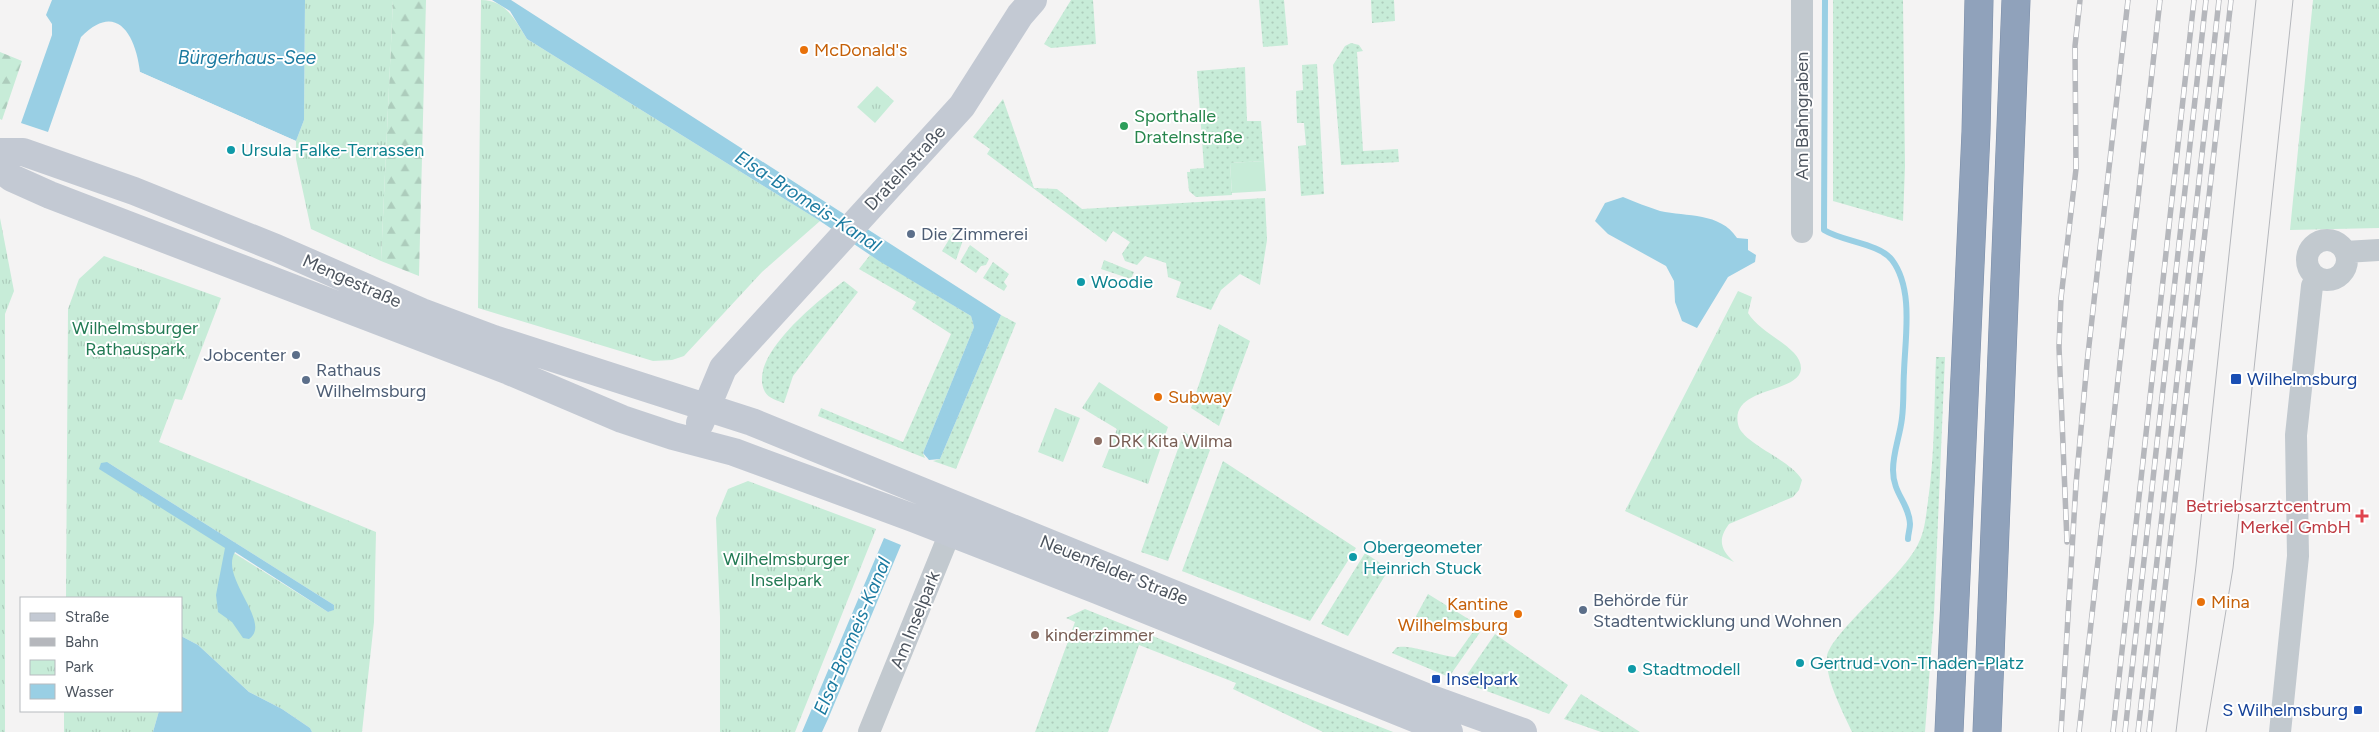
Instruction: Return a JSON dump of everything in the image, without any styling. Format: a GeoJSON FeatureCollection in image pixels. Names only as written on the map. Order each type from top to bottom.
{"type":"FeatureCollection","features":[{"type":"Feature","properties":{"kind":"highway"},"geometry":{"type":"LineString","coordinates":[[1949,732],[1976,132],[1979,0]]}},
{"type":"Feature","properties":{"kind":"highway"},"geometry":{"type":"LineString","coordinates":[[1987,732],[2016,0]]}},
{"type":"Feature","properties":{"kind":"main road","name":"Dratelnstraße"},"geometry":{"type":"LineString","coordinates":[[693,441],[723,368],[962,106],[1026,5]]}},
{"type":"Feature","properties":{"kind":"main road","name":"Mengestraße"},"geometry":{"type":"LineString","coordinates":[[0,152],[29,154],[142,194],[276,248],[422,312],[494,340],[706,407]]}},
{"type":"Feature","properties":{"kind":"main road","name":"Mengestraße"},"geometry":{"type":"LineString","coordinates":[[0,169],[12,178],[50,195],[508,371],[622,419],[693,441]]}},
{"type":"Feature","properties":{"kind":"main road","name":"Neuenfelder Straße"},"geometry":{"type":"LineString","coordinates":[[706,407],[752,422],[1426,697],[1523,732]]}},
{"type":"Feature","properties":{"kind":"main road","name":"Neuenfelder Straße"},"geometry":{"type":"LineString","coordinates":[[693,441],[734,452],[1097,590],[1449,732]]}},
{"type":"Feature","properties":{"kind":"street","name":"Am Bahngraben"},"geometry":{"type":"LineString","coordinates":[[1802,0],[1802,232]]}},
{"type":"Feature","properties":{"kind":"street"},"geometry":{"type":"LineString","coordinates":[[2345,252],[2345,269],[2340,275],[2324,280],[2316,277],[2308,266],[2308,252],[2312,246],[2319,242],[2334,242],[2345,252],[2379,250]]}},
{"type":"Feature","properties":{"kind":"street"},"geometry":{"type":"LineString","coordinates":[[2280,732],[2298,556],[2296,435],[2312,286],[2316,277]]}},
{"type":"Feature","properties":{"kind":"street","name":"Am Inselpark"},"geometry":{"type":"LineString","coordinates":[[869,732],[960,507]]}},
{"type":"Feature","properties":{"kind":"green space"},"geometry":{"type":"Polygon","coordinates":[[[305,0],[393,0],[381,261],[311,229],[296,159],[296,141],[304,120],[305,0]]]}},
{"type":"Feature","properties":{"kind":"green space"},"geometry":{"type":"Polygon","coordinates":[[[393,0],[426,0],[419,276],[381,261],[393,0]]]}},
{"type":"Feature","properties":{"kind":"green space"},"geometry":{"type":"Polygon","coordinates":[[[481,0],[497,3],[509,12],[527,39],[820,221],[762,272],[684,356],[672,360],[653,361],[478,308],[481,0]]]}},
{"type":"Feature","properties":{"kind":"green space"},"geometry":{"type":"Polygon","coordinates":[[[1071,0],[1093,0],[1096,44],[1051,48],[1044,44],[1071,0]]]}},
{"type":"Feature","properties":{"kind":"green space"},"geometry":{"type":"Polygon","coordinates":[[[1259,0],[1284,0],[1288,45],[1263,47],[1259,0]]]}},
{"type":"Feature","properties":{"kind":"green space"},"geometry":{"type":"Polygon","coordinates":[[[1371,0],[1394,0],[1395,21],[1372,23],[1371,0]]]}},
{"type":"Feature","properties":{"kind":"green space"},"geometry":{"type":"Polygon","coordinates":[[[1833,0],[1903,0],[1905,166],[1903,221],[1833,201],[1833,0]]]}},
{"type":"Feature","properties":{"kind":"green space"},"geometry":{"type":"Polygon","coordinates":[[[2313,0],[2379,0],[2379,228],[2290,230],[2313,0]]]}},
{"type":"Feature","properties":{"kind":"green space"},"geometry":{"type":"Polygon","coordinates":[[[1351,43],[1359,45],[1363,51],[1357,52],[1363,151],[1398,149],[1399,162],[1341,165],[1333,65],[1345,46],[1351,43]]]}},
{"type":"Feature","properties":{"kind":"green space"},"geometry":{"type":"Polygon","coordinates":[[[0,52],[22,61],[2,120],[0,119],[0,52]]]}},
{"type":"Feature","properties":{"kind":"green space"},"geometry":{"type":"Polygon","coordinates":[[[1317,64],[1324,194],[1301,196],[1298,146],[1306,145],[1304,123],[1297,123],[1296,91],[1303,90],[1302,65],[1317,64]]]}},
{"type":"Feature","properties":{"kind":"green space"},"geometry":{"type":"Polygon","coordinates":[[[1245,67],[1247,121],[1261,121],[1264,161],[1230,163],[1232,195],[1196,197],[1189,191],[1187,172],[1190,172],[1190,169],[1204,168],[1197,71],[1245,67]]]}},
{"type":"Feature","properties":{"kind":"green space"},"geometry":{"type":"Polygon","coordinates":[[[877,86],[894,101],[875,123],[857,107],[877,86]]]}},
{"type":"Feature","properties":{"kind":"green space"},"geometry":{"type":"Polygon","coordinates":[[[1003,99],[1034,188],[1057,189],[1082,209],[1265,198],[1267,240],[1260,285],[1240,274],[1221,290],[1211,310],[1176,297],[1181,282],[1168,277],[1166,263],[1145,256],[1137,265],[1125,261],[1122,254],[1130,242],[1113,231],[1106,242],[987,154],[990,149],[973,137],[1003,99]]]}},
{"type":"Feature","properties":{"kind":"green space"},"geometry":{"type":"Polygon","coordinates":[[[1264,161],[1266,191],[1232,193],[1230,163],[1264,161]]]}},
{"type":"Feature","properties":{"kind":"green space"},"geometry":{"type":"Polygon","coordinates":[[[0,218],[14,291],[5,314],[5,732],[0,732],[0,218]]]}},
{"type":"Feature","properties":{"kind":"green space"},"geometry":{"type":"Polygon","coordinates":[[[953,233],[963,240],[956,260],[942,251],[953,233]]]}},
{"type":"Feature","properties":{"kind":"green space"},"geometry":{"type":"Polygon","coordinates":[[[970,245],[989,259],[986,265],[981,266],[976,273],[960,262],[970,245]]]}},
{"type":"Feature","properties":{"kind":"green space"},"geometry":{"type":"Polygon","coordinates":[[[870,255],[971,316],[974,327],[923,453],[925,458],[818,416],[821,408],[903,442],[951,334],[912,309],[916,302],[859,269],[870,255]]]}},
{"type":"Feature","properties":{"kind":"green space","name":"Wilhelmsburger Rathauspark"},"geometry":{"type":"Polygon","coordinates":[[[104,256],[221,298],[182,400],[175,399],[159,442],[376,532],[374,622],[362,732],[312,732],[310,728],[282,709],[249,692],[198,645],[182,637],[182,597],[66,597],[68,309],[79,279],[104,256]],[[107,462],[226,548],[328,612],[333,610],[334,605],[107,462]]]}},
{"type":"Feature","properties":{"kind":"green space"},"geometry":{"type":"Polygon","coordinates":[[[1104,260],[1134,272],[1131,279],[1101,269],[1104,260]]]}},
{"type":"Feature","properties":{"kind":"green space"},"geometry":{"type":"Polygon","coordinates":[[[993,262],[1009,274],[1004,282],[1007,286],[1004,291],[983,278],[993,262]]]}},
{"type":"Feature","properties":{"kind":"green space"},"geometry":{"type":"Polygon","coordinates":[[[844,281],[858,292],[793,376],[784,403],[771,398],[765,392],[762,378],[766,362],[775,346],[803,315],[844,281]]]}},
{"type":"Feature","properties":{"kind":"green space"},"geometry":{"type":"Polygon","coordinates":[[[1738,291],[1752,297],[1748,313],[1762,328],[1795,354],[1800,361],[1801,369],[1797,377],[1789,383],[1754,396],[1744,403],[1738,412],[1738,424],[1741,431],[1756,445],[1787,465],[1802,480],[1799,490],[1793,497],[1729,524],[1723,535],[1722,544],[1726,553],[1734,562],[1625,511],[1738,291]]]}},
{"type":"Feature","properties":{"kind":"green space"},"geometry":{"type":"Polygon","coordinates":[[[1001,315],[1016,323],[956,469],[933,461],[940,459],[1001,315]]]}},
{"type":"Feature","properties":{"kind":"green space"},"geometry":{"type":"Polygon","coordinates":[[[1219,324],[1250,341],[1219,426],[1191,408],[1219,324]]]}},
{"type":"Feature","properties":{"kind":"green space"},"geometry":{"type":"Polygon","coordinates":[[[1936,357],[1945,357],[1934,614],[1925,732],[1852,732],[1832,685],[1827,666],[1827,657],[1840,634],[1899,571],[1921,537],[1926,517],[1932,465],[1936,357]]]}},
{"type":"Feature","properties":{"kind":"green space"},"geometry":{"type":"Polygon","coordinates":[[[1099,382],[1168,427],[1148,484],[1102,467],[1117,429],[1082,408],[1099,382]]]}},
{"type":"Feature","properties":{"kind":"green space"},"geometry":{"type":"Polygon","coordinates":[[[1055,408],[1080,418],[1063,462],[1038,452],[1055,408]]]}},
{"type":"Feature","properties":{"kind":"green space"},"geometry":{"type":"Polygon","coordinates":[[[1184,432],[1210,450],[1168,561],[1141,552],[1184,432]]]}},
{"type":"Feature","properties":{"kind":"green space"},"geometry":{"type":"Polygon","coordinates":[[[1223,461],[1356,548],[1310,621],[1182,571],[1223,461]]]}},
{"type":"Feature","properties":{"kind":"green space","name":"Wilhelmsburger Inselpark"},"geometry":{"type":"Polygon","coordinates":[[[748,481],[876,529],[795,732],[720,732],[720,617],[716,518],[728,489],[748,481]]]}},
{"type":"Feature","properties":{"kind":"green space"},"geometry":{"type":"Polygon","coordinates":[[[1365,553],[1389,569],[1348,636],[1321,624],[1365,553]]]}},
{"type":"Feature","properties":{"kind":"green space"},"geometry":{"type":"Polygon","coordinates":[[[1428,594],[1483,628],[1449,677],[1392,653],[1396,648],[1407,647],[1455,657],[1475,629],[1447,626],[1416,619],[1428,594]]]}},
{"type":"Feature","properties":{"kind":"green space"},"geometry":{"type":"Polygon","coordinates":[[[1085,609],[1393,732],[1323,732],[1233,689],[1236,683],[1139,645],[1108,732],[1035,732],[1075,622],[1066,618],[1085,609]]]}},
{"type":"Feature","properties":{"kind":"green space"},"geometry":{"type":"Polygon","coordinates":[[[1495,634],[1568,685],[1549,714],[1462,682],[1495,634]]]}},
{"type":"Feature","properties":{"kind":"green space"},"geometry":{"type":"Polygon","coordinates":[[[1581,694],[1640,732],[1601,732],[1564,719],[1581,694]]]}},
{"type":"Feature","properties":{"kind":"green space"},"geometry":{"type":"Polygon","coordinates":[[[64,712],[159,712],[153,732],[64,732],[64,712]]]}},
{"type":"Feature","properties":{"kind":"water","name":"Bürgerhaus-See"},"geometry":{"type":"Polygon","coordinates":[[[52,0],[305,0],[304,120],[296,141],[140,72],[138,59],[129,35],[114,22],[105,22],[94,26],[81,37],[48,132],[21,123],[52,35],[52,24],[46,15],[52,0]]]}},
{"type":"Feature","properties":{"kind":"water","name":"Elsa-Bromeis-Kanal"},"geometry":{"type":"Polygon","coordinates":[[[492,0],[511,0],[1001,315],[940,459],[929,460],[923,453],[974,327],[971,316],[879,261],[820,221],[527,39],[510,11],[492,0]]]}},
{"type":"Feature","properties":{"kind":"water"},"geometry":{"type":"Polygon","coordinates":[[[1623,197],[1660,211],[1712,220],[1722,224],[1737,238],[1748,239],[1748,250],[1756,255],[1755,262],[1728,277],[1697,328],[1682,321],[1675,302],[1674,281],[1666,266],[1608,234],[1595,221],[1605,203],[1623,197]]]}},
{"type":"Feature","properties":{"kind":"water"},"geometry":{"type":"Polygon","coordinates":[[[107,462],[334,605],[334,610],[328,612],[235,552],[232,563],[234,574],[255,622],[255,631],[249,639],[243,638],[232,622],[218,612],[216,595],[225,548],[99,469],[101,463],[107,462]]]}},
{"type":"Feature","properties":{"kind":"water","name":"Elsa-Bromeis-Kanal"},"geometry":{"type":"Polygon","coordinates":[[[884,538],[901,545],[828,719],[822,732],[802,732],[884,538]]]}},
{"type":"Feature","properties":{"kind":"water"},"geometry":{"type":"Polygon","coordinates":[[[182,637],[198,645],[249,692],[282,709],[310,728],[312,732],[153,732],[159,712],[182,712],[182,637]]]}},
{"type":"Feature","properties":{"kind":"pier"},"geometry":{"type":"Polygon","coordinates":[[[140,72],[296,141],[296,144],[140,75],[140,72]]]}},
{"type":"Feature","properties":{"kind":"waterway"},"geometry":{"type":"LineString","coordinates":[[1825,0],[1824,230],[1870,246],[1886,254],[1899,272],[1903,285],[1907,314],[1903,407],[1893,470],[1898,492],[1909,517],[1908,539]]}},
{"type":"Feature","properties":{"kind":"tram line"},"geometry":{"type":"LineString","coordinates":[[2176,732],[2196,566],[2256,0]]}},
{"type":"Feature","properties":{"kind":"tram line"},"geometry":{"type":"LineString","coordinates":[[2206,732],[2233,568],[2293,0]]}},
{"type":"Feature","properties":{"kind":"railway"},"geometry":{"type":"LineString","coordinates":[[2067,542],[2059,347],[2061,298],[2076,169],[2075,46],[2080,0]]}},
{"type":"Feature","properties":{"kind":"railway"},"geometry":{"type":"LineString","coordinates":[[2061,732],[2076,484],[2087,363],[2128,0]]}},
{"type":"Feature","properties":{"kind":"railway"},"geometry":{"type":"LineString","coordinates":[[2079,732],[2160,0]]}},
{"type":"Feature","properties":{"kind":"railway"},"geometry":{"type":"LineString","coordinates":[[2113,732],[2194,0]]}},
{"type":"Feature","properties":{"kind":"railway"},"geometry":{"type":"LineString","coordinates":[[2125,732],[2206,0]]}},
{"type":"Feature","properties":{"kind":"railway"},"geometry":{"type":"LineString","coordinates":[[2138,732],[2219,0]]}},
{"type":"Feature","properties":{"kind":"railway"},"geometry":{"type":"LineString","coordinates":[[2149,732],[2231,0]]}},
{"type":"Feature","properties":{"kind":"place","name":"McDonald's"},"geometry":{"type":"Point","coordinates":[804,50]}},
{"type":"Feature","properties":{"kind":"place","name":"Sporthalle Dratelnstraße"},"geometry":{"type":"Point","coordinates":[1124,126]}},
{"type":"Feature","properties":{"kind":"place","name":"Ursula-Falke-Terrassen"},"geometry":{"type":"Point","coordinates":[231,150]}},
{"type":"Feature","properties":{"kind":"place","name":"Die Zimmerei"},"geometry":{"type":"Point","coordinates":[911,234]}},
{"type":"Feature","properties":{"kind":"place","name":"Woodie"},"geometry":{"type":"Point","coordinates":[1081,282]}},
{"type":"Feature","properties":{"kind":"place","name":"Jobcenter"},"geometry":{"type":"Point","coordinates":[296,355]}},
{"type":"Feature","properties":{"kind":"place","name":"Wilhelmsburg"},"geometry":{"type":"Point","coordinates":[2236,379]}},
{"type":"Feature","properties":{"kind":"place","name":"Rathaus Wilhelmsburg"},"geometry":{"type":"Point","coordinates":[306,380]}},
{"type":"Feature","properties":{"kind":"place","name":"Subway"},"geometry":{"type":"Point","coordinates":[1158,397]}},
{"type":"Feature","properties":{"kind":"place","name":"DRK Kita Wilma"},"geometry":{"type":"Point","coordinates":[1098,441]}},
{"type":"Feature","properties":{"kind":"place","name":"Betriebsarztcentrum Merkel GmbH"},"geometry":{"type":"Point","coordinates":[2362,516]}},
{"type":"Feature","properties":{"kind":"place","name":"Obergeometer Heinrich Stuck"},"geometry":{"type":"Point","coordinates":[1353,557]}},
{"type":"Feature","properties":{"kind":"place","name":"Mina"},"geometry":{"type":"Point","coordinates":[2201,602]}},
{"type":"Feature","properties":{"kind":"place","name":"Behörde für Stadtentwicklung und Wohnen"},"geometry":{"type":"Point","coordinates":[1583,610]}},
{"type":"Feature","properties":{"kind":"place","name":"Kantine Wilhelmsburg"},"geometry":{"type":"Point","coordinates":[1518,614]}},
{"type":"Feature","properties":{"kind":"place","name":"kinderzimmer"},"geometry":{"type":"Point","coordinates":[1035,635]}},
{"type":"Feature","properties":{"kind":"place","name":"Gertrud-von-Thaden-Platz"},"geometry":{"type":"Point","coordinates":[1800,663]}},
{"type":"Feature","properties":{"kind":"place","name":"Stadtmodell"},"geometry":{"type":"Point","coordinates":[1632,669]}},
{"type":"Feature","properties":{"kind":"place","name":"Inselpark"},"geometry":{"type":"Point","coordinates":[1436,679]}},
{"type":"Feature","properties":{"kind":"place","name":"S Wilhelmsburg"},"geometry":{"type":"Point","coordinates":[2358,710]}}]}
